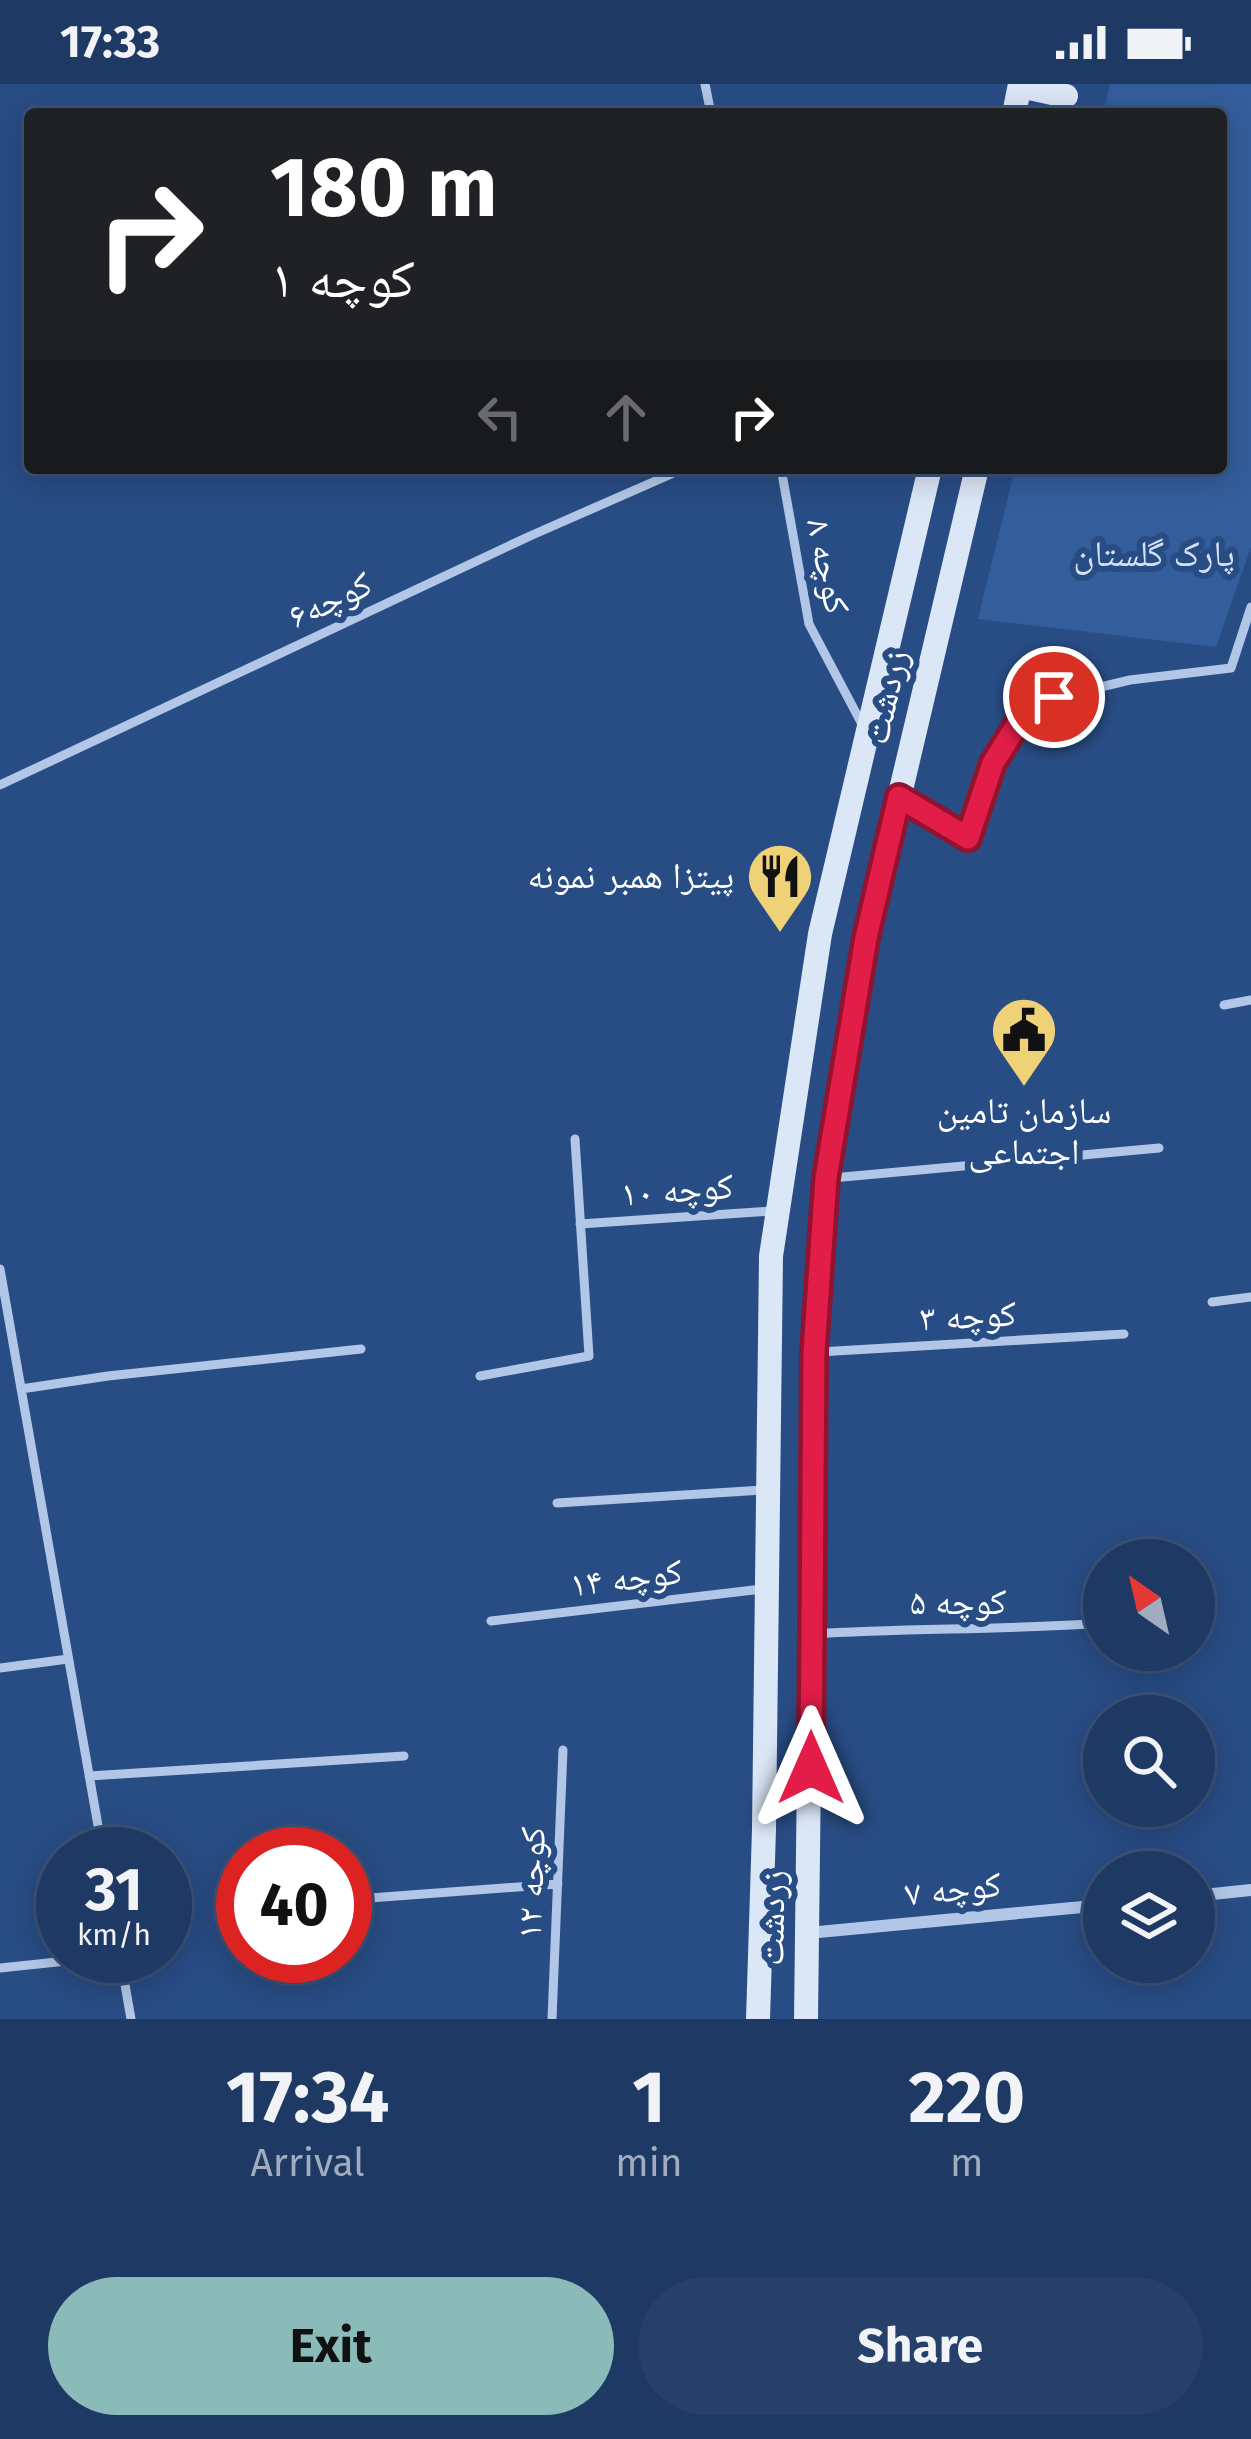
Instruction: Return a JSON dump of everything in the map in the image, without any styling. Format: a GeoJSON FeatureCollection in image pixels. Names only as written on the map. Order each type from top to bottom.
{"type":"FeatureCollection","features":[{"type":"Feature","properties":{"kind":"street"},"geometry":{"type":"LineString","coordinates":[[1020,85],[1065,98]]}},
{"type":"Feature","properties":{"kind":"street","name":"زردشت"},"geometry":{"type":"LineString","coordinates":[[758,2019],[771,1256],[820,934],[929,474]]}},
{"type":"Feature","properties":{"kind":"street","name":"زردشت"},"geometry":{"type":"LineString","coordinates":[[806,2019],[814,1352],[826,1178],[866,938],[976,474]]}},
{"type":"Feature","properties":{"kind":"street"},"geometry":{"type":"LineString","coordinates":[[1215,1894],[1251,1890]]}},
{"type":"Feature","properties":{"kind":"street","name":"کوچه ۷"},"geometry":{"type":"LineString","coordinates":[[808,1933],[1083,1907]]}},
{"type":"Feature","properties":{"kind":"lane","name":"کوچه۶"},"geometry":{"type":"LineString","coordinates":[[0,785],[671,474]]}},
{"type":"Feature","properties":{"kind":"lane","name":"کوچه ۸"},"geometry":{"type":"LineString","coordinates":[[782,474],[808,624],[867,734]]}},
{"type":"Feature","properties":{"kind":"lane"},"geometry":{"type":"LineString","coordinates":[[899,797],[968,838],[993,763],[1030,704],[1130,680],[1231,668],[1251,607]]}},
{"type":"Feature","properties":{"kind":"lane"},"geometry":{"type":"LineString","coordinates":[[1224,1005],[1251,1000]]}},
{"type":"Feature","properties":{"kind":"lane"},"geometry":{"type":"LineString","coordinates":[[480,1376],[589,1356],[575,1139]]}},
{"type":"Feature","properties":{"kind":"lane"},"geometry":{"type":"LineString","coordinates":[[826,1178],[1159,1148]]}},
{"type":"Feature","properties":{"kind":"lane","name":"کوچه ۱۰"},"geometry":{"type":"LineString","coordinates":[[580,1225],[778,1210]]}},
{"type":"Feature","properties":{"kind":"lane"},"geometry":{"type":"LineString","coordinates":[[0,1269],[4,1320],[21,1389],[98,1827]]}},
{"type":"Feature","properties":{"kind":"lane"},"geometry":{"type":"LineString","coordinates":[[1212,1302],[1251,1297]]}},
{"type":"Feature","properties":{"kind":"lane","name":"کوچه ۳"},"geometry":{"type":"LineString","coordinates":[[814,1352],[1124,1334]]}},
{"type":"Feature","properties":{"kind":"lane"},"geometry":{"type":"LineString","coordinates":[[21,1389],[361,1349]]}},
{"type":"Feature","properties":{"kind":"lane"},"geometry":{"type":"LineString","coordinates":[[557,1503],[769,1490]]}},
{"type":"Feature","properties":{"kind":"lane","name":"کوچه ۱۴"},"geometry":{"type":"LineString","coordinates":[[491,1622],[767,1588]]}},
{"type":"Feature","properties":{"kind":"lane","name":"کوچه ۵"},"geometry":{"type":"LineString","coordinates":[[812,1634],[1083,1624]]}},
{"type":"Feature","properties":{"kind":"lane"},"geometry":{"type":"LineString","coordinates":[[0,1668],[68,1659]]}},
{"type":"Feature","properties":{"kind":"lane","name":"کوچه ۱۲"},"geometry":{"type":"LineString","coordinates":[[552,2019],[563,1750]]}},
{"type":"Feature","properties":{"kind":"lane"},"geometry":{"type":"LineString","coordinates":[[89,1776],[404,1756]]}},
{"type":"Feature","properties":{"kind":"lane"},"geometry":{"type":"LineString","coordinates":[[372,1898],[558,1884]]}},
{"type":"Feature","properties":{"kind":"lane"},"geometry":{"type":"LineString","coordinates":[[0,1968],[36,1964]]}},
{"type":"Feature","properties":{"kind":"lane"},"geometry":{"type":"LineString","coordinates":[[123,1983],[131,2019]]}},
{"type":"Feature","properties":{"kind":"green space","name":"پارک گلستان"},"geometry":{"type":"Polygon","coordinates":[[[1110,84],[1251,84],[1251,547],[1216,647],[978,619],[1014,474],[1227,474],[1227,108],[1104,108],[1110,84]]]}},
{"type":"Feature","properties":{"kind":"place","name":"پیتزا همبر نمونه"},"geometry":{"type":"Point","coordinates":[780,935]}},
{"type":"Feature","properties":{"kind":"place","name":"سازمان تامین اجتماعی"},"geometry":{"type":"Point","coordinates":[1024,1089]}},
{"type":"Feature","properties":{"kind":"route"},"geometry":{"type":"LineString","coordinates":[[811,1768],[814,1352],[826,1178],[866,938],[899,797],[968,838],[993,763],[1030,704],[1054,697]]}}]}
